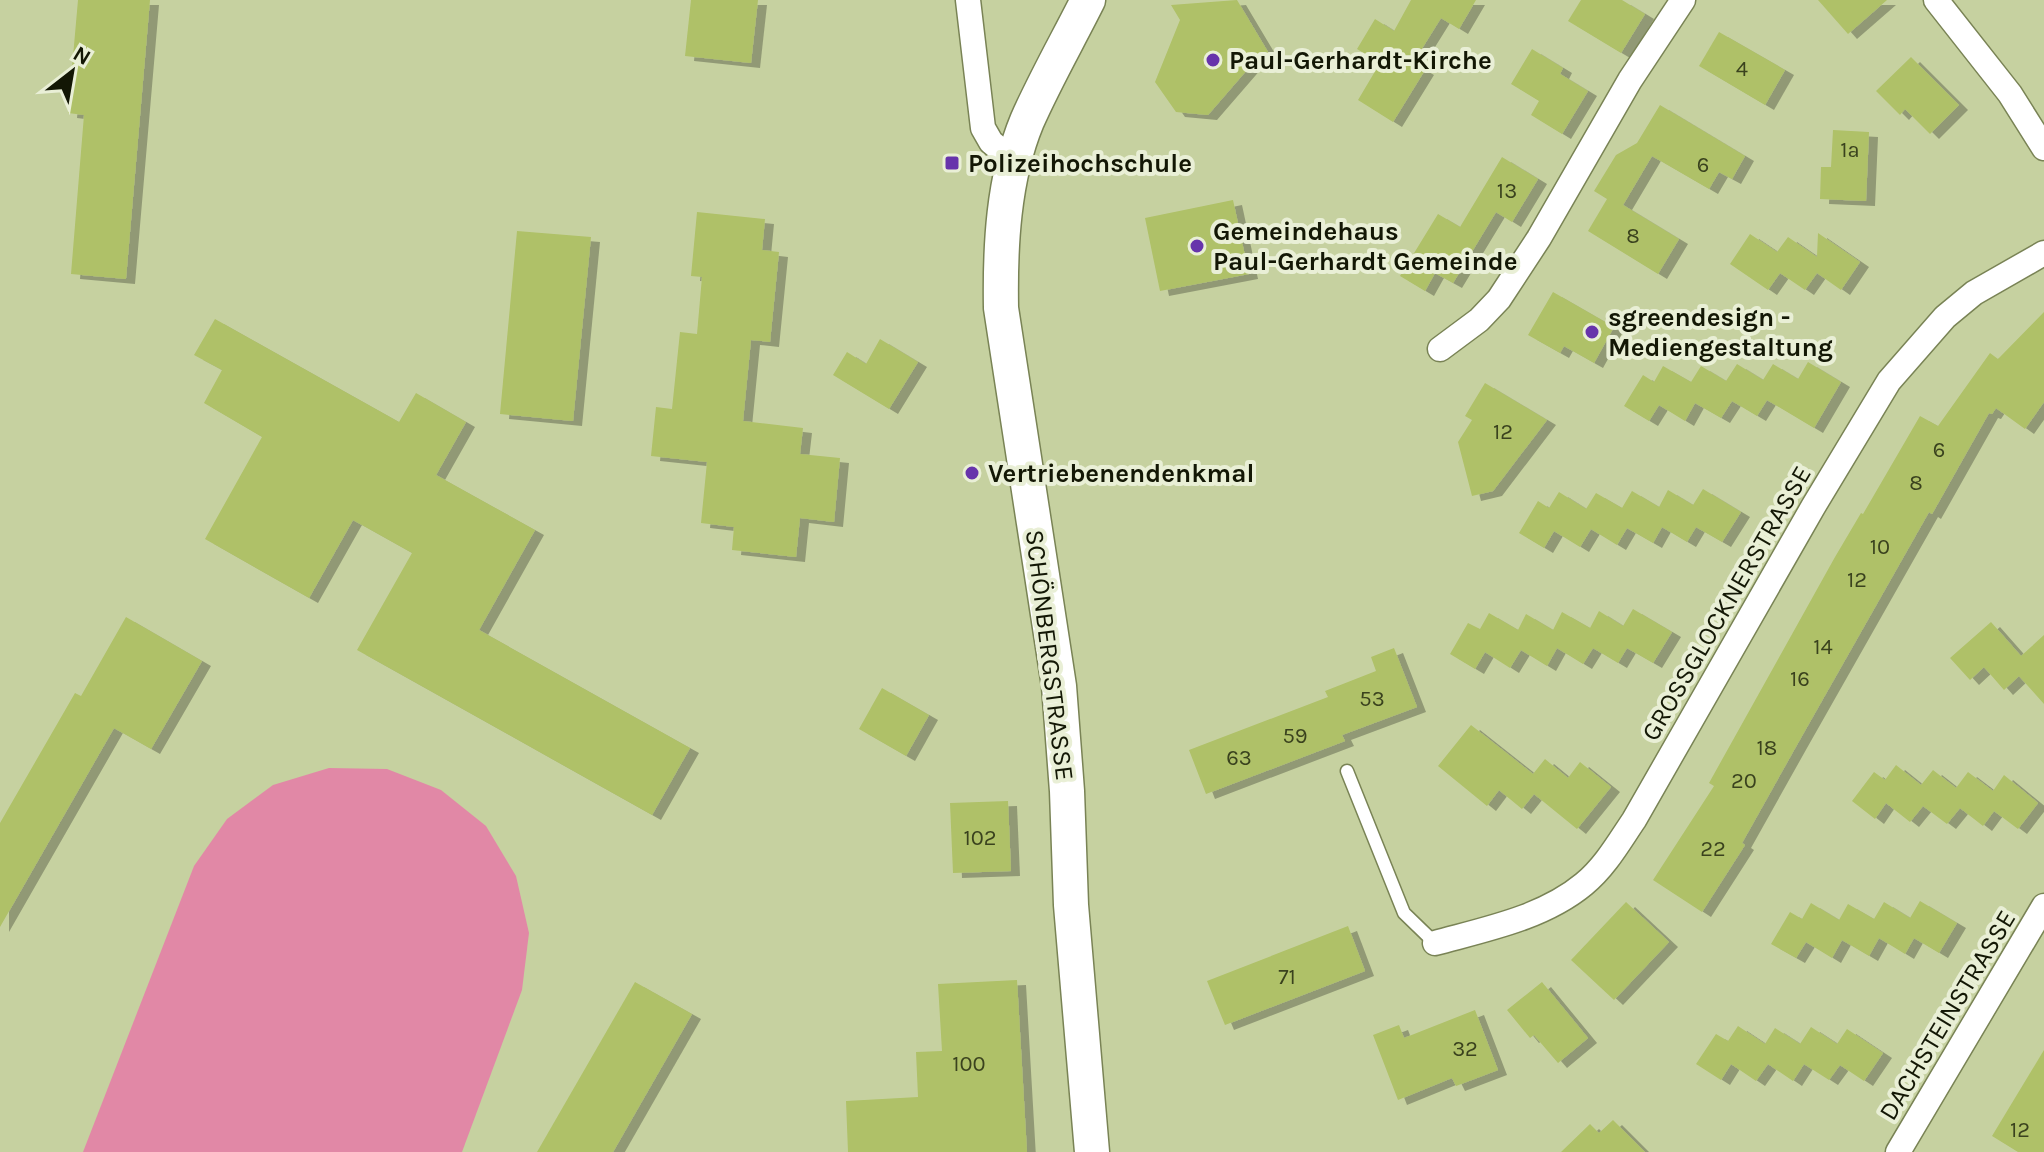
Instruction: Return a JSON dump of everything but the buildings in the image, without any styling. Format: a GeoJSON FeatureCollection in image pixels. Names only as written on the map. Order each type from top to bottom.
{"type":"FeatureCollection","features":[{"type":"Feature","properties":{"kind":"street"},"geometry":{"type":"LineString","coordinates":[[968,0],[983,128],[991,142],[1014,161]]}},
{"type":"Feature","properties":{"kind":"street","name":"SCHÖNBERGSTRASSE"},"geometry":{"type":"LineString","coordinates":[[1088,0],[1027,121],[1014,161],[1001,251],[1001,308],[1059,686],[1071,905],[1092,1152]]}},
{"type":"Feature","properties":{"kind":"street"},"geometry":{"type":"LineString","coordinates":[[1440,349],[1479,320],[1499,299],[1539,238],[1630,80],[1683,0]]}},
{"type":"Feature","properties":{"kind":"street"},"geometry":{"type":"LineString","coordinates":[[1936,0],[2010,94],[2044,148]]}},
{"type":"Feature","properties":{"kind":"street","name":"GROSSGLOCKNERSTRASSE"},"geometry":{"type":"LineString","coordinates":[[1435,943],[1513,921],[1557,902],[1585,883],[1603,864],[1641,807],[1889,381],[1945,317],[1974,293],[2044,253]]}},
{"type":"Feature","properties":{"kind":"street","name":"DACHSTEINSTRASSE"},"geometry":{"type":"LineString","coordinates":[[1898,1152],[2044,906]]}},
{"type":"Feature","properties":{"kind":"lane"},"geometry":{"type":"LineString","coordinates":[[1347,771],[1404,913],[1435,943]]}},
{"type":"Feature","properties":{"kind":"shaded area"},"geometry":{"type":"Polygon","coordinates":[[[329,768],[387,769],[441,790],[486,826],[516,876],[529,933],[522,990],[462,1152],[83,1152],[194,866],[227,819],[273,785],[329,768]]]}},
{"type":"Feature","properties":{"kind":"place","name":"Paul-Gerhardt-Kirche"},"geometry":{"type":"Point","coordinates":[1213,60]}},
{"type":"Feature","properties":{"kind":"place","name":"Polizeihochschule"},"geometry":{"type":"Point","coordinates":[952,163]}},
{"type":"Feature","properties":{"kind":"place","name":"Gemeindehaus Paul-Gerhardt Gemeinde"},"geometry":{"type":"Point","coordinates":[1197,246]}},
{"type":"Feature","properties":{"kind":"place","name":"sgreendesign - Mediengestaltung"},"geometry":{"type":"Point","coordinates":[1592,332]}},
{"type":"Feature","properties":{"kind":"place","name":"Vertriebenendenkmal"},"geometry":{"type":"Point","coordinates":[972,473]}}]}
